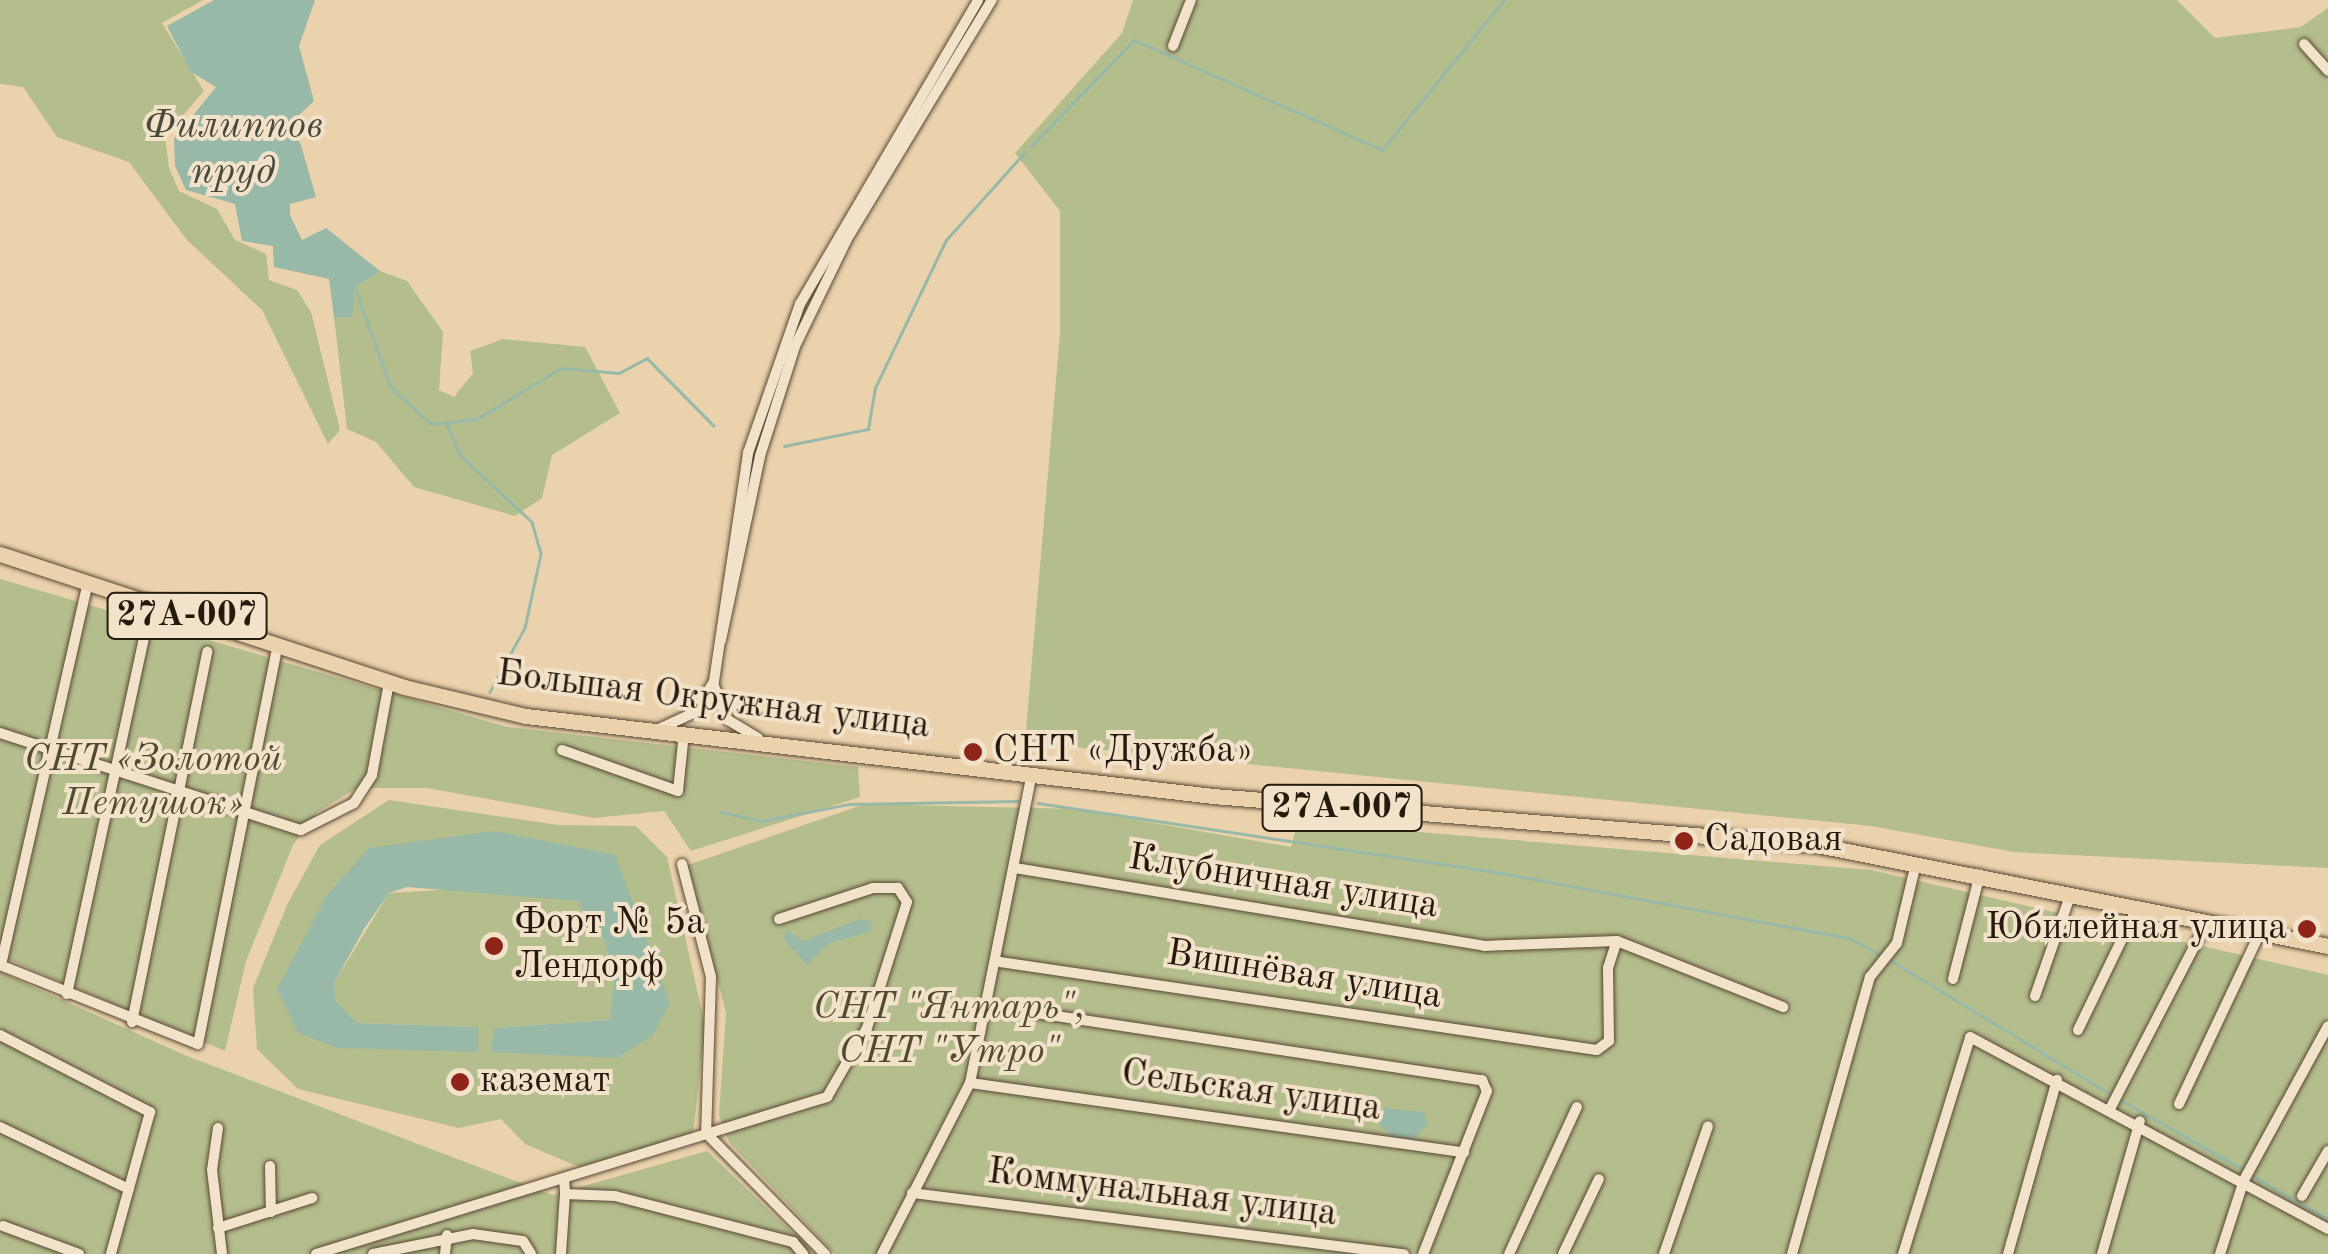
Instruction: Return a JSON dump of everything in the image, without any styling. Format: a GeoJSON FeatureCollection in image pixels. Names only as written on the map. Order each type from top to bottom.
{"type":"FeatureCollection","features":[{"type":"Feature","properties":{"kind":"highway","name":"Большая Окружная улица"},"geometry":{"type":"LineString","coordinates":[[0,554],[389,682],[526,716],[1032,773],[1917,861],[2328,946]]}},
{"type":"Feature","properties":{"kind":"street"},"geometry":{"type":"LineString","coordinates":[[655,730],[696,712],[714,682],[737,498],[784,341],[836,233],[978,0]]}},
{"type":"Feature","properties":{"kind":"street"},"geometry":{"type":"LineString","coordinates":[[720,641],[760,456],[811,309],[992,0]]}},
{"type":"Feature","properties":{"kind":"street"},"geometry":{"type":"LineString","coordinates":[[1173,46],[1191,0]]}},
{"type":"Feature","properties":{"kind":"street"},"geometry":{"type":"LineString","coordinates":[[2304,44],[2328,71]]}},
{"type":"Feature","properties":{"kind":"street"},"geometry":{"type":"LineString","coordinates":[[88,583],[1,965],[132,1022],[198,1044],[276,654]]}},
{"type":"Feature","properties":{"kind":"street"},"geometry":{"type":"LineString","coordinates":[[67,994],[151,604]]}},
{"type":"Feature","properties":{"kind":"street"},"geometry":{"type":"LineString","coordinates":[[132,1022],[207,652]]}},
{"type":"Feature","properties":{"kind":"street"},"geometry":{"type":"LineString","coordinates":[[0,733],[301,830],[354,803],[372,775],[389,682]]}},
{"type":"Feature","properties":{"kind":"street"},"geometry":{"type":"LineString","coordinates":[[714,682],[728,720],[768,742]]}},
{"type":"Feature","properties":{"kind":"street"},"geometry":{"type":"LineString","coordinates":[[562,750],[678,790],[684,733]]}},
{"type":"Feature","properties":{"kind":"street"},"geometry":{"type":"LineString","coordinates":[[882,1254],[970,1083],[1000,962],[1032,773]]}},
{"type":"Feature","properties":{"kind":"street"},"geometry":{"type":"LineString","coordinates":[[1792,1254],[1870,977],[1897,943],[1917,861]]}},
{"type":"Feature","properties":{"kind":"street"},"geometry":{"type":"LineString","coordinates":[[682,864],[711,977],[706,1133],[825,1254]]}},
{"type":"Feature","properties":{"kind":"street","name":"Клубничная улица"},"geometry":{"type":"LineString","coordinates":[[1014,868],[1468,944],[1542,939],[1617,941],[1783,1006]]}},
{"type":"Feature","properties":{"kind":"street"},"geometry":{"type":"LineString","coordinates":[[1953,979],[1980,874]]}},
{"type":"Feature","properties":{"kind":"street"},"geometry":{"type":"LineString","coordinates":[[316,1254],[827,1097],[867,1028],[907,902],[898,888],[874,888],[779,919]]}},
{"type":"Feature","properties":{"kind":"street"},"geometry":{"type":"LineString","coordinates":[[2035,996],[2070,894]]}},
{"type":"Feature","properties":{"kind":"street"},"geometry":{"type":"LineString","coordinates":[[2078,1030],[2137,908]]}},
{"type":"Feature","properties":{"kind":"street"},"geometry":{"type":"LineString","coordinates":[[2111,1106],[2207,922]]}},
{"type":"Feature","properties":{"kind":"street"},"geometry":{"type":"LineString","coordinates":[[2179,1104],[2260,933]]}},
{"type":"Feature","properties":{"kind":"street","name":"Вишнёвая улица"},"geometry":{"type":"LineString","coordinates":[[1000,962],[1598,1050],[1609,1041],[1608,968],[1617,941]]}},
{"type":"Feature","properties":{"kind":"street"},"geometry":{"type":"LineString","coordinates":[[990,1006],[1482,1080],[1487,1091],[1423,1254]]}},
{"type":"Feature","properties":{"kind":"street"},"geometry":{"type":"LineString","coordinates":[[2220,1254],[2244,1180],[2328,1026]]}},
{"type":"Feature","properties":{"kind":"street"},"geometry":{"type":"LineString","coordinates":[[0,1035],[150,1112],[111,1254]]}},
{"type":"Feature","properties":{"kind":"street"},"geometry":{"type":"LineString","coordinates":[[1903,1254],[1962,1041],[1978,1040],[2140,1121],[2328,1228]]}},
{"type":"Feature","properties":{"kind":"street"},"geometry":{"type":"LineString","coordinates":[[2008,1254],[2057,1080]]}},
{"type":"Feature","properties":{"kind":"street","name":"Сельская улица"},"geometry":{"type":"LineString","coordinates":[[970,1083],[1464,1152]]}},
{"type":"Feature","properties":{"kind":"street"},"geometry":{"type":"LineString","coordinates":[[1510,1254],[1577,1107]]}},
{"type":"Feature","properties":{"kind":"street"},"geometry":{"type":"LineString","coordinates":[[2102,1254],[2140,1121]]}},
{"type":"Feature","properties":{"kind":"street"},"geometry":{"type":"LineString","coordinates":[[0,1126],[129,1188]]}},
{"type":"Feature","properties":{"kind":"street"},"geometry":{"type":"LineString","coordinates":[[1664,1254],[1708,1126]]}},
{"type":"Feature","properties":{"kind":"street"},"geometry":{"type":"LineString","coordinates":[[218,1128],[218,1228],[222,1254]]}},
{"type":"Feature","properties":{"kind":"street"},"geometry":{"type":"LineString","coordinates":[[2302,1196],[2328,1151]]}},
{"type":"Feature","properties":{"kind":"street"},"geometry":{"type":"LineString","coordinates":[[270,1166],[271,1212]]}},
{"type":"Feature","properties":{"kind":"street"},"geometry":{"type":"LineString","coordinates":[[561,1254],[564,1178]]}},
{"type":"Feature","properties":{"kind":"street"},"geometry":{"type":"LineString","coordinates":[[1563,1254],[1599,1179]]}},
{"type":"Feature","properties":{"kind":"street","name":"Коммунальная улица"},"geometry":{"type":"LineString","coordinates":[[912,1193],[1404,1254]]}},
{"type":"Feature","properties":{"kind":"street"},"geometry":{"type":"LineString","coordinates":[[565,1194],[633,1201],[793,1242],[802,1254]]}},
{"type":"Feature","properties":{"kind":"street"},"geometry":{"type":"LineString","coordinates":[[218,1228],[312,1198]]}},
{"type":"Feature","properties":{"kind":"street"},"geometry":{"type":"LineString","coordinates":[[3,1226],[80,1254]]}},
{"type":"Feature","properties":{"kind":"street"},"geometry":{"type":"LineString","coordinates":[[446,1254],[447,1235]]}},
{"type":"Feature","properties":{"kind":"street"},"geometry":{"type":"LineString","coordinates":[[373,1254],[447,1235],[529,1244],[531,1254]]}},
{"type":"Feature","properties":{"kind":"street"},"geometry":{"type":"LineString","coordinates":[[507,1254],[508,1240]]}},
{"type":"Feature","properties":{"kind":"green space"},"geometry":{"type":"Polygon","coordinates":[[[0,0],[203,0],[162,23],[204,91],[165,136],[169,168],[179,191],[217,209],[235,240],[266,254],[269,280],[297,290],[311,312],[340,430],[328,444],[262,310],[187,240],[129,162],[57,137],[23,87],[0,84],[0,0]]]}},
{"type":"Feature","properties":{"kind":"green space"},"geometry":{"type":"Polygon","coordinates":[[[1133,0],[2177,0],[2215,38],[2301,27],[2328,8],[2328,868],[2014,852],[1871,826],[1025,742],[1060,333],[1060,211],[1015,153],[1122,33],[1133,0]]]}},
{"type":"Feature","properties":{"kind":"green space"},"geometry":{"type":"Polygon","coordinates":[[[380,271],[407,281],[443,332],[439,390],[454,397],[473,373],[470,351],[503,339],[585,347],[620,413],[552,455],[542,498],[515,516],[414,487],[376,442],[347,429],[334,317],[351,317],[355,288],[380,271]]]}},
{"type":"Feature","properties":{"kind":"green space","name":"СНТ «Золотой Петушок»"},"geometry":{"type":"Polygon","coordinates":[[[0,579],[507,727],[858,767],[860,797],[691,851],[664,811],[594,818],[427,788],[357,788],[317,812],[293,845],[246,961],[225,1051],[0,956],[0,579]]]}},
{"type":"Feature","properties":{"kind":"green space"},"geometry":{"type":"Polygon","coordinates":[[[389,800],[558,825],[636,826],[667,857],[705,1025],[693,1136],[579,1167],[525,1144],[501,1119],[459,1128],[298,1089],[257,1049],[253,988],[288,903],[320,845],[389,800]],[[369,848],[298,1033],[477,1027],[357,1023],[336,1001],[334,983],[389,893],[473,888],[577,901],[605,942],[614,981],[609,1020],[494,1028],[617,1058],[615,855],[369,848]]]}},
{"type":"Feature","properties":{"kind":"green space","name":"СНТ \"Янтарь\", СНТ \"Утро\""},"geometry":{"type":"Polygon","coordinates":[[[865,804],[1074,809],[1291,847],[1298,822],[1871,870],[2328,975],[2328,1254],[835,1254],[729,1142],[719,1115],[726,1013],[688,865],[865,804]]]}},
{"type":"Feature","properties":{"kind":"green space"},"geometry":{"type":"Polygon","coordinates":[[[0,972],[187,1056],[552,1195],[707,1151],[815,1254],[0,1254],[0,972]]]}},
{"type":"Feature","properties":{"kind":"water","name":"Филиппов пруд"},"geometry":{"type":"Polygon","coordinates":[[[214,0],[315,0],[299,46],[314,101],[284,129],[300,142],[316,197],[290,204],[290,215],[302,240],[326,228],[380,271],[355,288],[352,317],[334,317],[329,279],[274,267],[273,246],[242,241],[235,204],[186,190],[175,166],[174,139],[216,87],[191,72],[167,26],[214,0]]]}},
{"type":"Feature","properties":{"kind":"water"},"geometry":{"type":"Polygon","coordinates":[[[494,831],[615,855],[670,1003],[653,1035],[617,1058],[491,1052],[494,1028],[609,1020],[614,981],[605,942],[577,901],[407,887],[389,893],[364,929],[334,983],[336,1001],[357,1023],[478,1027],[478,1052],[338,1048],[298,1033],[277,989],[327,895],[369,848],[494,831]]]}},
{"type":"Feature","properties":{"kind":"water"},"geometry":{"type":"Polygon","coordinates":[[[860,919],[872,922],[869,932],[829,943],[807,965],[784,939],[786,930],[803,941],[860,919]]]}},
{"type":"Feature","properties":{"kind":"water"},"geometry":{"type":"Polygon","coordinates":[[[1384,1108],[1423,1112],[1428,1123],[1412,1141],[1394,1139],[1375,1119],[1384,1108]]]}},
{"type":"Feature","properties":{"kind":"waterway"},"geometry":{"type":"LineString","coordinates":[[1031,146],[1134,40],[1382,150],[1504,0]]}},
{"type":"Feature","properties":{"kind":"waterway"},"geometry":{"type":"LineString","coordinates":[[784,446],[868,429],[875,388],[946,240],[1024,153]]}},
{"type":"Feature","properties":{"kind":"waterway"},"geometry":{"type":"LineString","coordinates":[[355,288],[391,387],[431,424],[477,419],[561,368],[619,373],[647,358],[714,426]]}},
{"type":"Feature","properties":{"kind":"waterway"},"geometry":{"type":"LineString","coordinates":[[446,422],[460,455],[532,522],[541,554],[525,628],[490,692]]}},
{"type":"Feature","properties":{"kind":"waterway"},"geometry":{"type":"LineString","coordinates":[[721,812],[761,821],[849,804],[1017,801]]}},
{"type":"Feature","properties":{"kind":"waterway"},"geometry":{"type":"LineString","coordinates":[[1038,803],[1506,874],[1852,939],[1883,957]]}},
{"type":"Feature","properties":{"kind":"waterway"},"geometry":{"type":"LineString","coordinates":[[1890,960],[2114,1096]]}},
{"type":"Feature","properties":{"kind":"waterway"},"geometry":{"type":"LineString","coordinates":[[2121,1100],[2244,1170]]}},
{"type":"Feature","properties":{"kind":"waterway"},"geometry":{"type":"LineString","coordinates":[[2251,1175],[2328,1219]]}},
{"type":"Feature","properties":{"kind":"place","name":"СНТ «Дружба»"},"geometry":{"type":"Point","coordinates":[973,752]}},
{"type":"Feature","properties":{"kind":"place","name":"Садовая"},"geometry":{"type":"Point","coordinates":[1684,841]}},
{"type":"Feature","properties":{"kind":"place","name":"Юбилейная улица"},"geometry":{"type":"Point","coordinates":[2307,929]}},
{"type":"Feature","properties":{"kind":"place","name":"Форт № 5а Лендорф"},"geometry":{"type":"Point","coordinates":[494,946]}},
{"type":"Feature","properties":{"kind":"place","name":"каземат"},"geometry":{"type":"Point","coordinates":[460,1082]}}]}
